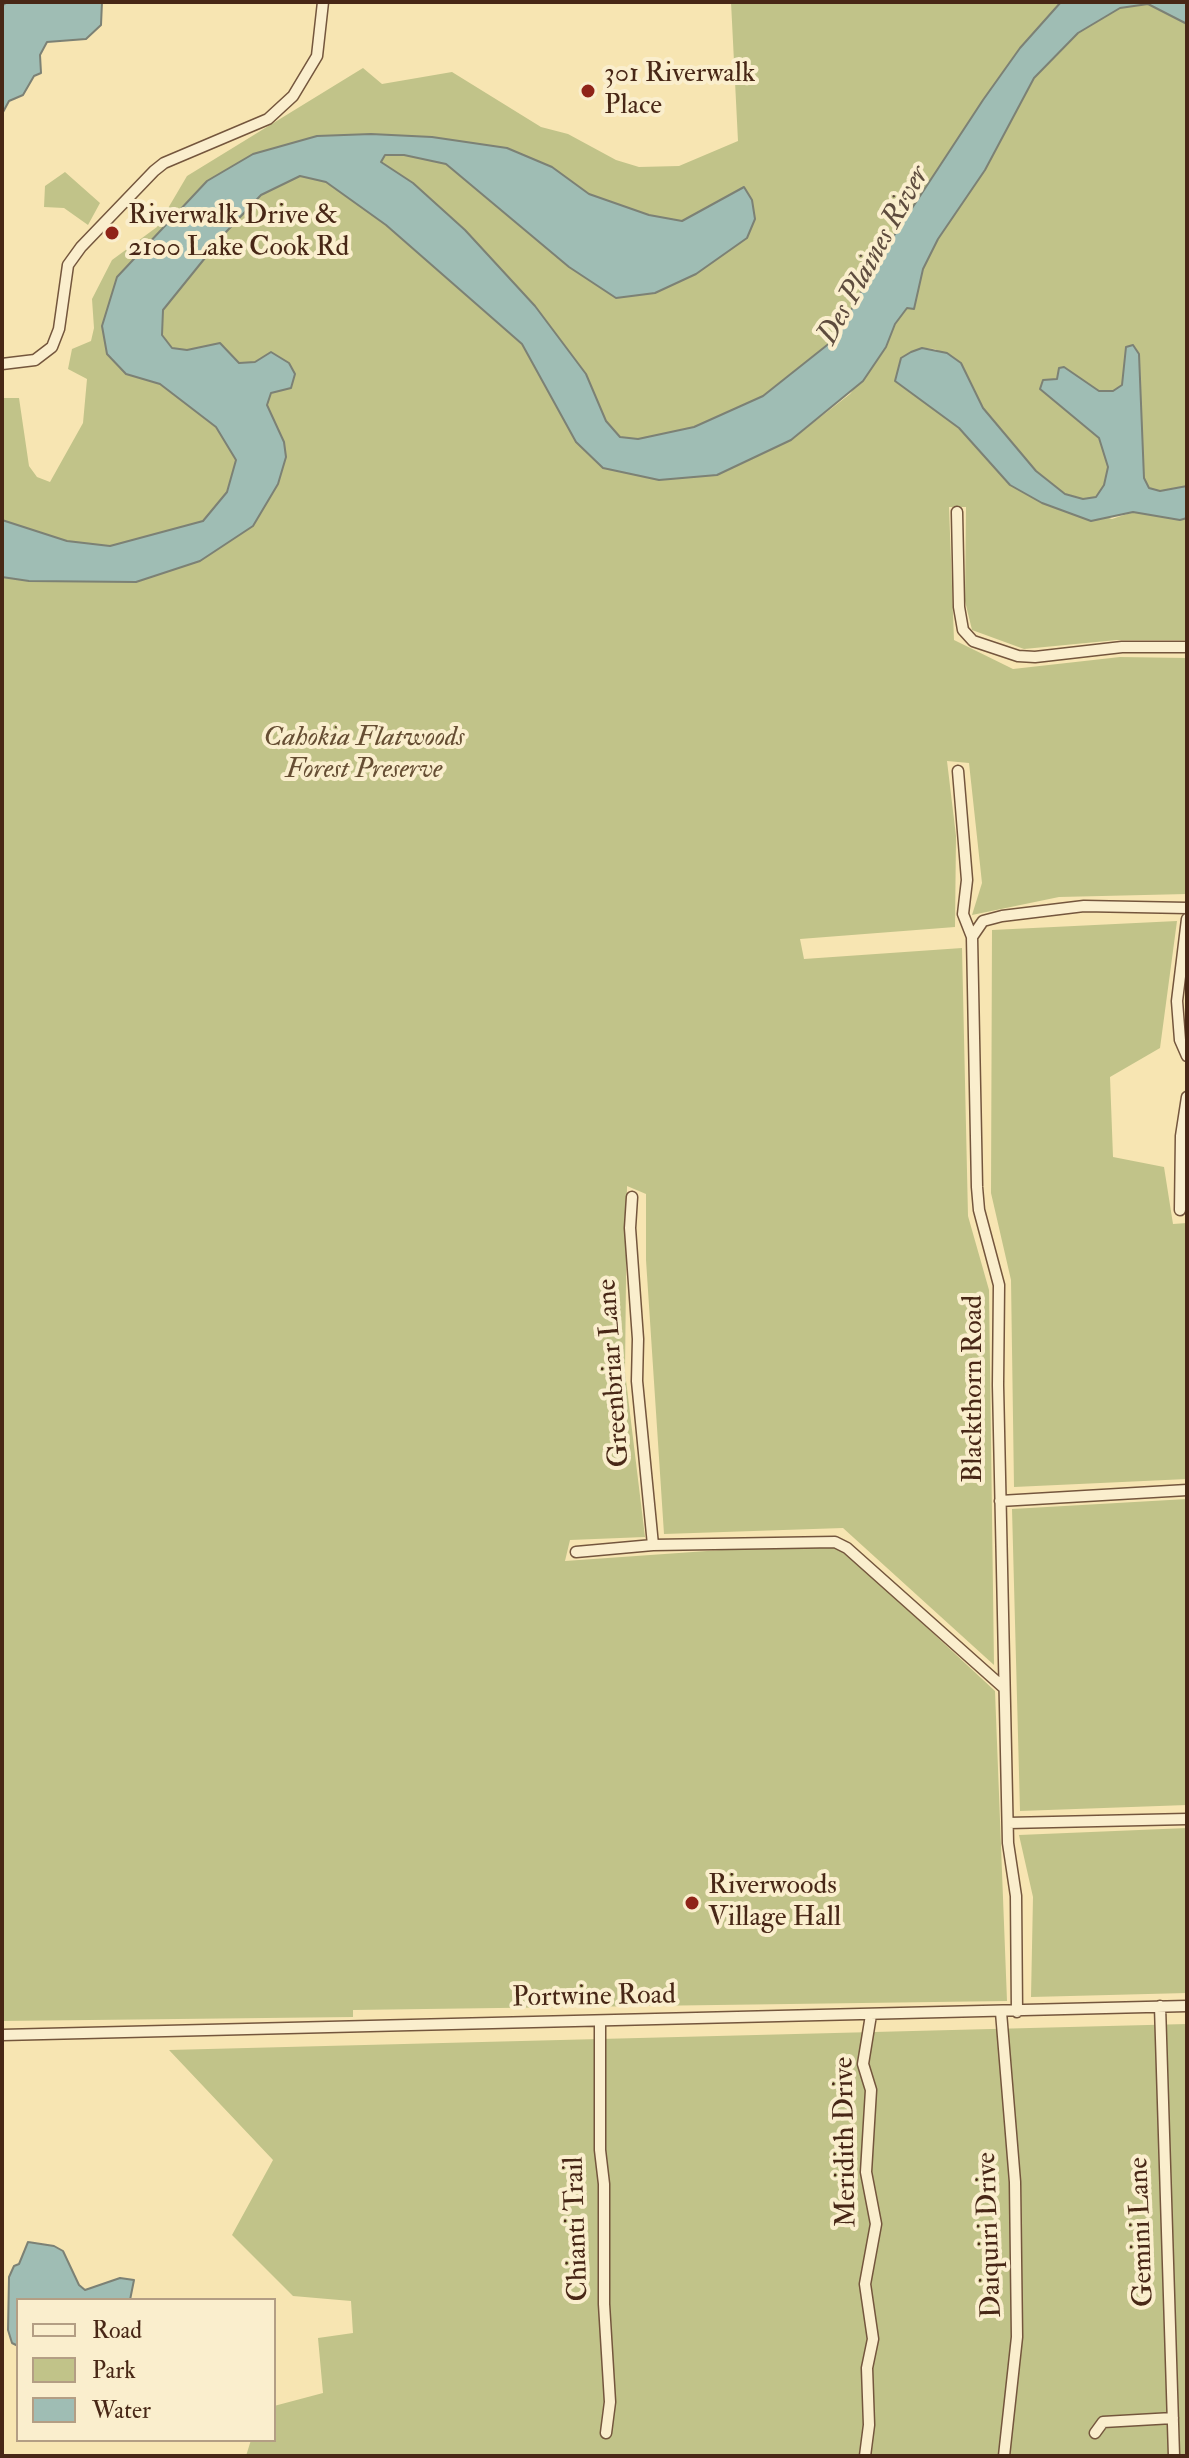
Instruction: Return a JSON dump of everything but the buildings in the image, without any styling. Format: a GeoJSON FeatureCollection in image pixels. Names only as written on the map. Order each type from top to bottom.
{"type":"FeatureCollection","features":[{"type":"Feature","properties":{"kind":"street"},"geometry":{"type":"LineString","coordinates":[[2,364],[35,360],[52,347],[59,329],[68,265],[81,247],[154,171],[164,163],[268,119],[293,96],[317,56],[323,2]]}},
{"type":"Feature","properties":{"kind":"street"},"geometry":{"type":"LineString","coordinates":[[957,512],[959,607],[963,630],[973,641],[1018,656],[1035,657],[1122,647],[1187,647]]}},
{"type":"Feature","properties":{"kind":"street","name":"Blackthorn Road"},"geometry":{"type":"LineString","coordinates":[[958,771],[967,880],[963,914],[972,937],[977,1187],[999,1285],[1004,1688],[1009,1862],[1016,1896],[1017,2012]]}},
{"type":"Feature","properties":{"kind":"street"},"geometry":{"type":"LineString","coordinates":[[972,937],[983,921],[1071,906],[1187,908]]}},
{"type":"Feature","properties":{"kind":"street"},"geometry":{"type":"LineString","coordinates":[[1187,919],[1177,1021],[1187,1056]]}},
{"type":"Feature","properties":{"kind":"street"},"geometry":{"type":"LineString","coordinates":[[1180,1210],[1181,1136],[1187,1097]]}},
{"type":"Feature","properties":{"kind":"street","name":"Greenbriar Lane"},"geometry":{"type":"LineString","coordinates":[[632,1197],[630,1228],[638,1339],[636,1368],[653,1545]]}},
{"type":"Feature","properties":{"kind":"street"},"geometry":{"type":"LineString","coordinates":[[1000,1501],[1187,1490]]}},
{"type":"Feature","properties":{"kind":"street"},"geometry":{"type":"LineString","coordinates":[[576,1552],[653,1545],[835,1542],[847,1548],[1004,1688]]}},
{"type":"Feature","properties":{"kind":"street"},"geometry":{"type":"LineString","coordinates":[[1008,1823],[1187,1819]]}},
{"type":"Feature","properties":{"kind":"street","name":"Gemini Lane"},"geometry":{"type":"LineString","coordinates":[[1160,2006],[1174,2456]]}},
{"type":"Feature","properties":{"kind":"street","name":"Portwine Road"},"geometry":{"type":"LineString","coordinates":[[2,2035],[600,2023],[1187,2006]]}},
{"type":"Feature","properties":{"kind":"street","name":"Daiquiri Drive"},"geometry":{"type":"LineString","coordinates":[[1001,2012],[1015,2182],[1017,2337],[1004,2456]]}},
{"type":"Feature","properties":{"kind":"street","name":"Meridith Drive"},"geometry":{"type":"LineString","coordinates":[[865,2456],[869,2425],[867,2368],[873,2339],[865,2284],[876,2224],[866,2172],[871,2090],[863,2064],[871,2015]]}},
{"type":"Feature","properties":{"kind":"street","name":"Chianti Trail"},"geometry":{"type":"LineString","coordinates":[[600,2023],[604,2304],[610,2402],[606,2433]]}},
{"type":"Feature","properties":{"kind":"street"},"geometry":{"type":"LineString","coordinates":[[1095,2433],[1103,2422],[1173,2418]]}},
{"type":"Feature","properties":{"kind":"green space","name":"Cahokia Flatwoods Forest Preserve"},"geometry":{"type":"Polygon","coordinates":[[[731,2],[1113,2],[1083,20],[1018,92],[867,358],[717,475],[791,440],[850,394],[886,347],[895,324],[907,308],[914,309],[923,269],[938,239],[985,170],[1034,78],[1078,33],[1120,8],[1148,4],[1187,24],[1187,486],[1160,491],[1149,488],[1144,478],[1139,354],[1126,347],[1126,373],[1122,385],[1113,391],[1099,391],[1086,384],[1058,379],[1050,379],[1040,388],[1099,437],[1106,452],[1108,467],[1104,485],[1096,497],[1083,499],[1065,494],[1036,471],[983,408],[961,363],[935,349],[922,348],[911,352],[895,380],[959,428],[1010,485],[1112,519],[1133,512],[1180,520],[1187,518],[1187,640],[1117,640],[1024,649],[972,630],[965,601],[966,507],[949,507],[954,640],[1013,669],[1120,657],[1187,658],[1187,894],[1059,897],[972,915],[982,883],[969,763],[947,761],[956,836],[955,927],[800,939],[804,959],[962,948],[968,1216],[989,1290],[994,1665],[843,1528],[664,1534],[646,1260],[646,1194],[627,1186],[625,1372],[645,1537],[570,1540],[565,1561],[835,1542],[995,1691],[1007,2001],[353,2010],[353,2017],[2,2021],[2,398],[19,398],[29,466],[37,477],[50,482],[83,423],[87,379],[68,369],[72,349],[91,341],[94,328],[92,299],[112,260],[157,227],[187,176],[363,68],[382,84],[452,72],[541,127],[568,134],[616,160],[639,167],[679,166],[738,141],[731,2]]]}},
{"type":"Feature","properties":{"kind":"green space"},"geometry":{"type":"Polygon","coordinates":[[[65,172],[100,203],[88,225],[64,208],[44,207],[45,186],[65,172]]]}},
{"type":"Feature","properties":{"kind":"green space"},"geometry":{"type":"Polygon","coordinates":[[[1177,921],[1160,1048],[1110,1077],[1113,1157],[1164,1167],[1173,1224],[1187,1223],[1187,1479],[1014,1487],[1011,1280],[991,1193],[992,930],[1177,921]]]}},
{"type":"Feature","properties":{"kind":"green space"},"geometry":{"type":"Polygon","coordinates":[[[1187,1499],[1187,1805],[1020,1811],[1012,1509],[1187,1499]]]}},
{"type":"Feature","properties":{"kind":"green space"},"geometry":{"type":"Polygon","coordinates":[[[1187,1828],[1187,1993],[1031,1997],[1033,1897],[1019,1835],[1187,1828]]]}},
{"type":"Feature","properties":{"kind":"green space"},"geometry":{"type":"Polygon","coordinates":[[[1187,2024],[1187,2456],[246,2456],[250,2442],[276,2442],[276,2405],[323,2393],[318,2338],[353,2333],[351,2301],[293,2296],[232,2235],[273,2160],[169,2050],[1187,2024]]]}},
{"type":"Feature","properties":{"kind":"water"},"geometry":{"type":"Polygon","coordinates":[[[7,2],[102,2],[101,25],[86,39],[47,42],[40,55],[41,73],[34,76],[23,95],[9,101],[2,114],[2,6],[7,2]]]}},
{"type":"Feature","properties":{"kind":"water"},"geometry":{"type":"Polygon","coordinates":[[[1061,2],[1187,2],[1187,24],[1148,4],[1120,8],[1078,33],[1034,78],[985,170],[938,239],[923,269],[914,309],[907,308],[895,324],[886,347],[863,381],[791,440],[717,475],[659,480],[603,468],[576,442],[522,344],[386,225],[326,182],[300,176],[261,195],[226,232],[163,310],[162,335],[172,348],[187,350],[220,343],[239,363],[255,362],[271,352],[289,363],[295,374],[291,388],[271,393],[267,405],[284,442],[286,457],[278,484],[253,526],[200,561],[136,582],[29,581],[2,577],[2,520],[67,541],[110,546],[203,521],[227,492],[236,460],[216,427],[160,384],[126,374],[107,354],[102,326],[117,277],[207,181],[253,154],[317,136],[371,134],[432,137],[507,148],[552,167],[589,194],[649,215],[682,221],[744,187],[752,200],[755,219],[747,238],[696,274],[655,293],[616,298],[569,267],[446,164],[404,155],[385,155],[381,162],[413,183],[465,230],[535,306],[586,374],[606,421],[620,437],[638,439],[694,427],[763,396],[836,338],[878,260],[983,100],[1020,48],[1061,2]]]}},
{"type":"Feature","properties":{"kind":"water"},"geometry":{"type":"Polygon","coordinates":[[[1133,345],[1139,354],[1144,478],[1149,488],[1160,491],[1187,486],[1187,518],[1180,520],[1133,512],[1091,521],[1042,503],[1010,485],[959,428],[895,381],[901,358],[911,352],[922,348],[947,353],[961,363],[983,408],[1036,471],[1065,494],[1083,499],[1096,497],[1104,485],[1108,467],[1099,438],[1040,389],[1043,380],[1057,379],[1059,368],[1064,367],[1099,391],[1113,391],[1122,385],[1126,347],[1133,345]]]}},
{"type":"Feature","properties":{"kind":"water"},"geometry":{"type":"Polygon","coordinates":[[[28,2242],[54,2246],[63,2251],[79,2285],[85,2290],[120,2278],[134,2280],[130,2298],[16,2298],[16,2345],[12,2343],[8,2330],[9,2277],[14,2266],[19,2264],[28,2242]]]}},
{"type":"Feature","properties":{"kind":"place","name":"301 Riverwalk Place"},"geometry":{"type":"Point","coordinates":[588,91]}},
{"type":"Feature","properties":{"kind":"place","name":"Riverwalk Drive & 2100 Lake Cook Rd"},"geometry":{"type":"Point","coordinates":[112,233]}},
{"type":"Feature","properties":{"kind":"place","name":"Riverwoods Village Hall"},"geometry":{"type":"Point","coordinates":[692,1903]}},
{"type":"Feature","properties":{"kind":"water label","name":"Des Plaines River"},"geometry":{"type":"Point","coordinates":[875,256]}}]}
